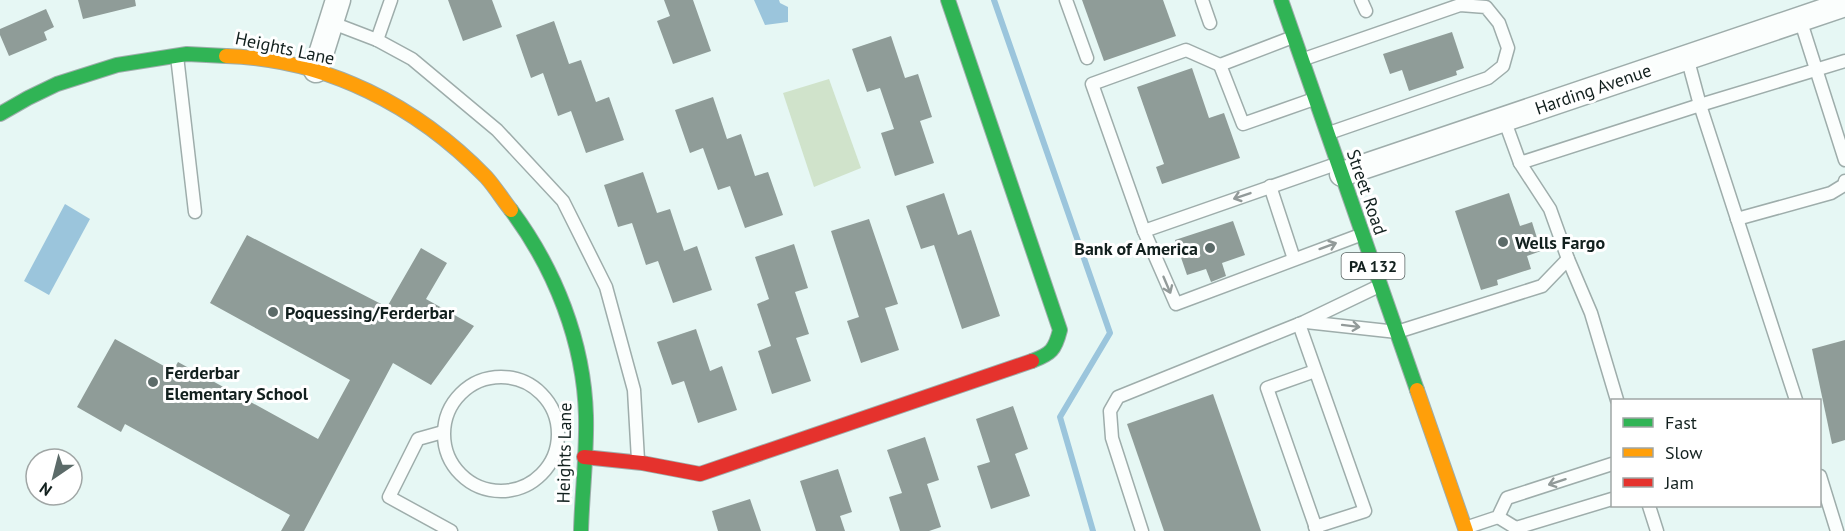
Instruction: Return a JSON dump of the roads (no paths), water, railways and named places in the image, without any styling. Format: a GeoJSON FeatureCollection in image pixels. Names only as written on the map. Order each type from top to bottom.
{"type":"FeatureCollection","features":[{"type":"Feature","properties":{"kind":"street"},"geometry":{"type":"LineString","coordinates":[[569,455],[638,461],[700,474],[1044,357],[1056,346],[1060,330],[948,0]]}},
{"type":"Feature","properties":{"kind":"street","name":"Street Road"},"geometry":{"type":"LineString","coordinates":[[1281,0],[1397,332],[1462,530]]}},
{"type":"Feature","properties":{"kind":"street","name":"Harding Avenue"},"geometry":{"type":"LineString","coordinates":[[1340,168],[1504,119],[1845,4]]}},
{"type":"Feature","properties":{"kind":"street"},"geometry":{"type":"LineString","coordinates":[[316,70],[334,11]]}},
{"type":"Feature","properties":{"kind":"street","name":"Heights Lane"},"geometry":{"type":"LineString","coordinates":[[0,114],[15,104],[87,72],[141,59],[177,55],[223,54],[250,56],[316,70],[380,95],[427,124],[470,159],[489,178],[523,223],[561,297],[577,350],[582,377],[586,429],[569,455],[581,496],[581,531]]}},
{"type":"Feature","properties":{"kind":"lane"},"geometry":{"type":"LineString","coordinates":[[377,40],[391,0]]}},
{"type":"Feature","properties":{"kind":"lane"},"geometry":{"type":"LineString","coordinates":[[1066,0],[1087,58]]}},
{"type":"Feature","properties":{"kind":"lane"},"geometry":{"type":"LineString","coordinates":[[1202,0],[1210,23]]}},
{"type":"Feature","properties":{"kind":"lane"},"geometry":{"type":"LineString","coordinates":[[1302,59],[1460,5],[1486,7],[1499,23],[1508,48],[1503,66],[1488,78],[1328,134]]}},
{"type":"Feature","properties":{"kind":"lane"},"geometry":{"type":"LineString","coordinates":[[334,11],[377,40],[412,59],[497,130],[563,201],[606,286],[634,390],[638,461]]}},
{"type":"Feature","properties":{"kind":"lane"},"geometry":{"type":"LineString","coordinates":[[1800,19],[1845,160]]}},
{"type":"Feature","properties":{"kind":"lane"},"geometry":{"type":"LineString","coordinates":[[1220,65],[1294,36]]}},
{"type":"Feature","properties":{"kind":"lane"},"geometry":{"type":"LineString","coordinates":[[1316,99],[1243,124],[1220,65],[1186,50],[1092,84],[1144,231],[1176,304],[1362,234]]}},
{"type":"Feature","properties":{"kind":"lane"},"geometry":{"type":"LineString","coordinates":[[177,55],[195,212]]}},
{"type":"Feature","properties":{"kind":"lane"},"geometry":{"type":"LineString","coordinates":[[1687,57],[1700,105],[1796,399]]}},
{"type":"Feature","properties":{"kind":"lane"},"geometry":{"type":"LineString","coordinates":[[1520,163],[1845,61]]}},
{"type":"Feature","properties":{"kind":"lane"},"geometry":{"type":"LineString","coordinates":[[1504,119],[1520,163],[1550,209],[1591,313],[1617,399]]}},
{"type":"Feature","properties":{"kind":"lane"},"geometry":{"type":"LineString","coordinates":[[1144,231],[1270,186],[1340,168]]}},
{"type":"Feature","properties":{"kind":"lane"},"geometry":{"type":"LineString","coordinates":[[1737,219],[1831,193],[1845,182]]}},
{"type":"Feature","properties":{"kind":"lane"},"geometry":{"type":"LineString","coordinates":[[1270,186],[1294,259]]}},
{"type":"Feature","properties":{"kind":"lane"},"geometry":{"type":"LineString","coordinates":[[1301,323],[1397,332],[1542,286],[1568,259]]}},
{"type":"Feature","properties":{"kind":"lane"},"geometry":{"type":"LineString","coordinates":[[1142,531],[1112,438],[1110,411],[1118,397],[1301,323],[1381,286]]}},
{"type":"Feature","properties":{"kind":"lane"},"geometry":{"type":"LineString","coordinates":[[1301,323],[1315,371],[1365,511],[1316,529],[1267,388],[1315,371]]}},
{"type":"Feature","properties":{"kind":"lane"},"geometry":{"type":"LineString","coordinates":[[505,376],[523,381],[539,390],[551,405],[558,424],[558,444],[569,455],[551,462],[539,477],[522,488],[503,492],[483,489],[466,480],[453,467],[446,450],[443,432],[446,414],[455,398],[469,385],[486,378],[505,376]]}},
{"type":"Feature","properties":{"kind":"lane"},"geometry":{"type":"LineString","coordinates":[[443,432],[418,439],[389,497],[451,531]]}},
{"type":"Feature","properties":{"kind":"lane"},"geometry":{"type":"LineString","coordinates":[[1462,530],[1498,517],[1507,498],[1611,464]]}},
{"type":"Feature","properties":{"kind":"lane"},"geometry":{"type":"LineString","coordinates":[[1821,479],[1837,531]]}},
{"type":"Feature","properties":{"kind":"lane"},"geometry":{"type":"LineString","coordinates":[[1498,517],[1516,528],[1611,499]]}},
{"type":"Feature","properties":{"kind":"lane"},"geometry":{"type":"LineString","coordinates":[[1649,507],[1657,531]]}},
{"type":"Feature","properties":{"kind":"water"},"geometry":{"type":"Polygon","coordinates":[[[754,0],[779,0],[788,7],[788,22],[765,25],[754,0]]]}},
{"type":"Feature","properties":{"kind":"water"},"geometry":{"type":"Polygon","coordinates":[[[65,204],[90,219],[49,295],[24,281],[65,204]]]}},
{"type":"Feature","properties":{"kind":"waterway"},"geometry":{"type":"LineString","coordinates":[[994,0],[1110,333],[1060,417],[1093,531]]}},
{"type":"Feature","properties":{"kind":"place","name":"Wells Fargo"},"geometry":{"type":"Point","coordinates":[1503,242]}},
{"type":"Feature","properties":{"kind":"place","name":"Bank of America"},"geometry":{"type":"Point","coordinates":[1210,248]}},
{"type":"Feature","properties":{"kind":"place","name":"Poquessing/Ferderbar"},"geometry":{"type":"Point","coordinates":[273,312]}},
{"type":"Feature","properties":{"kind":"place","name":"Ferderbar Elementary School"},"geometry":{"type":"Point","coordinates":[153,382]}}]}
